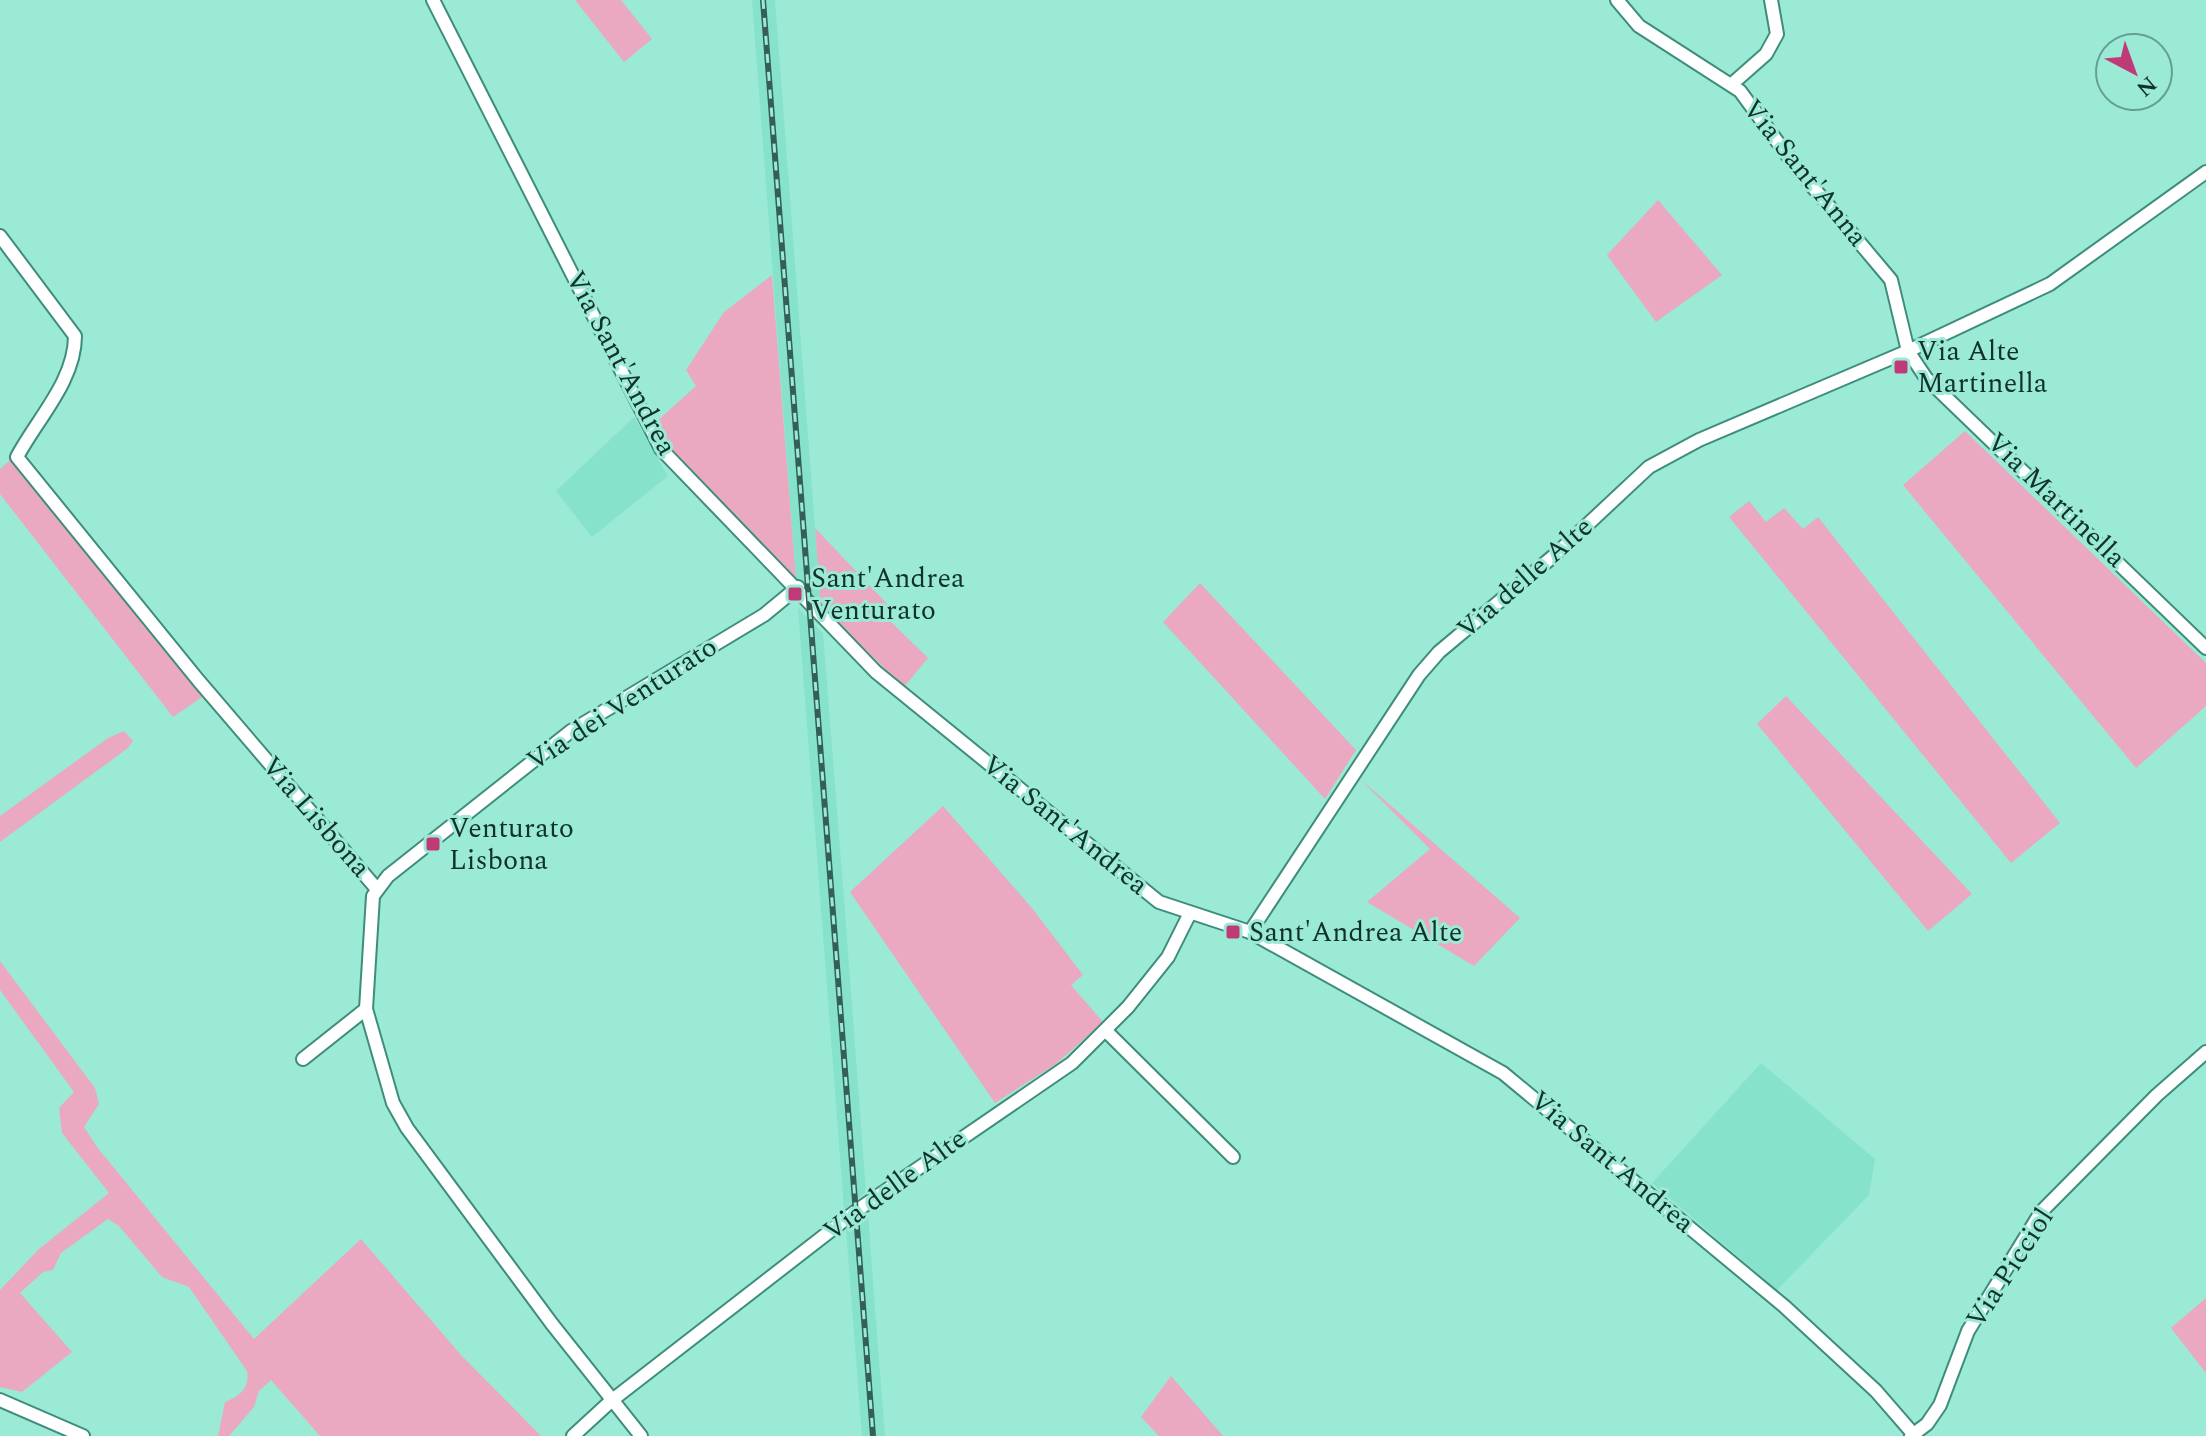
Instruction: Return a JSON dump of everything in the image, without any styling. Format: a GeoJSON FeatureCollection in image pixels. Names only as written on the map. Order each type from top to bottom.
{"type":"FeatureCollection","features":[{"type":"Feature","properties":{"kind":"street","name":"Via Sant'Andrea"},"geometry":{"type":"LineString","coordinates":[[433,0],[661,449],[798,587],[876,672],[1159,902],[1250,932],[1503,1073],[1784,1306],[1876,1391],[1913,1435]]}},
{"type":"Feature","properties":{"kind":"street","name":"Via Sant'Anna"},"geometry":{"type":"LineString","coordinates":[[1617,0],[1639,26],[1732,84],[1891,280],[1908,351]]}},
{"type":"Feature","properties":{"kind":"street"},"geometry":{"type":"LineString","coordinates":[[1732,84],[1766,54],[1777,34],[1771,0]]}},
{"type":"Feature","properties":{"kind":"street","name":"Via delle Alte"},"geometry":{"type":"LineString","coordinates":[[1250,932],[1419,675],[1439,652],[1556,554],[1649,467],[1699,440],[1908,351],[2050,284],[2206,172]]}},
{"type":"Feature","properties":{"kind":"street","name":"Via Lisbona"},"geometry":{"type":"LineString","coordinates":[[0,236],[75,336],[71,361],[54,398],[17,457],[198,680],[376,888],[366,1009],[393,1103],[407,1128],[611,1401],[641,1436]]}},
{"type":"Feature","properties":{"kind":"street","name":"Via Martinella"},"geometry":{"type":"LineString","coordinates":[[1908,351],[1926,378],[2206,648]]}},
{"type":"Feature","properties":{"kind":"street","name":"Via dei Venturato"},"geometry":{"type":"LineString","coordinates":[[376,888],[571,731],[764,615],[798,587]]}},
{"type":"Feature","properties":{"kind":"street","name":"Via delle Alte"},"geometry":{"type":"LineString","coordinates":[[573,1436],[611,1401],[856,1211],[1072,1063],[1106,1031],[1168,957],[1190,913]]}},
{"type":"Feature","properties":{"kind":"street"},"geometry":{"type":"LineString","coordinates":[[303,1059],[366,1009]]}},
{"type":"Feature","properties":{"kind":"street"},"geometry":{"type":"LineString","coordinates":[[1106,1031],[1233,1157]]}},
{"type":"Feature","properties":{"kind":"street","name":"Via Picciol"},"geometry":{"type":"LineString","coordinates":[[1913,1435],[1927,1424],[1940,1405],[1968,1331],[2041,1212],[2157,1095],[2206,1052]]}},
{"type":"Feature","properties":{"kind":"street"},"geometry":{"type":"LineString","coordinates":[[0,1400],[83,1436]]}},
{"type":"Feature","properties":{"kind":"shaded area"},"geometry":{"type":"Polygon","coordinates":[[[575,0],[621,0],[652,39],[624,62],[575,0]]]}},
{"type":"Feature","properties":{"kind":"shaded area"},"geometry":{"type":"Polygon","coordinates":[[[752,0],[775,0],[821,607],[796,580],[752,0]]]}},
{"type":"Feature","properties":{"kind":"shaded area"},"geometry":{"type":"Polygon","coordinates":[[[1658,200],[1722,275],[1656,322],[1607,255],[1658,200]]]}},
{"type":"Feature","properties":{"kind":"shaded area"},"geometry":{"type":"Polygon","coordinates":[[[772,275],[796,580],[682,466],[656,422],[696,386],[686,370],[724,312],[772,275]]]}},
{"type":"Feature","properties":{"kind":"shaded area"},"geometry":{"type":"Polygon","coordinates":[[[634,417],[668,476],[592,537],[556,491],[634,417]]]}},
{"type":"Feature","properties":{"kind":"shaded area"},"geometry":{"type":"Polygon","coordinates":[[[1965,431],[2206,663],[2206,706],[2136,768],[1903,485],[1965,431]]]}},
{"type":"Feature","properties":{"kind":"shaded area"},"geometry":{"type":"Polygon","coordinates":[[[15,456],[205,695],[173,717],[0,494],[0,469],[15,456]]]}},
{"type":"Feature","properties":{"kind":"shaded area"},"geometry":{"type":"Polygon","coordinates":[[[1749,501],[1766,522],[1784,508],[1803,529],[1818,517],[2060,823],[2011,863],[1729,517],[1749,501]]]}},
{"type":"Feature","properties":{"kind":"shaded area"},"geometry":{"type":"Polygon","coordinates":[[[815,528],[890,607],[883,614],[928,658],[904,687],[821,607],[815,528]]]}},
{"type":"Feature","properties":{"kind":"shaded area"},"geometry":{"type":"Polygon","coordinates":[[[1200,583],[1356,750],[1325,799],[1163,622],[1200,583]]]}},
{"type":"Feature","properties":{"kind":"shaded area"},"geometry":{"type":"Polygon","coordinates":[[[798,608],[823,633],[844,899],[866,1192],[844,1209],[798,608]]]}},
{"type":"Feature","properties":{"kind":"shaded area"},"geometry":{"type":"Polygon","coordinates":[[[1786,696],[1972,894],[1928,931],[1757,724],[1786,696]]]}},
{"type":"Feature","properties":{"kind":"shaded area"},"geometry":{"type":"Polygon","coordinates":[[[124,731],[133,741],[128,748],[0,842],[0,816],[108,738],[124,731]]]}},
{"type":"Feature","properties":{"kind":"shaded area"},"geometry":{"type":"Polygon","coordinates":[[[1359,778],[1520,918],[1474,966],[1367,902],[1430,849],[1359,778]]]}},
{"type":"Feature","properties":{"kind":"shaded area"},"geometry":{"type":"Polygon","coordinates":[[[943,806],[1032,908],[1083,975],[1071,985],[1103,1022],[1056,1064],[995,1103],[850,892],[943,806]]]}},
{"type":"Feature","properties":{"kind":"shaded area"},"geometry":{"type":"Polygon","coordinates":[[[0,961],[95,1088],[99,1104],[84,1127],[97,1147],[254,1339],[361,1239],[461,1355],[541,1436],[320,1436],[271,1380],[259,1391],[254,1407],[229,1436],[218,1436],[225,1402],[243,1391],[247,1371],[189,1287],[162,1277],[119,1226],[108,1219],[61,1253],[53,1270],[43,1272],[20,1293],[72,1352],[22,1392],[0,1387],[0,1290],[39,1249],[109,1193],[62,1133],[59,1108],[74,1092],[0,990],[0,961]]]}},
{"type":"Feature","properties":{"kind":"shaded area"},"geometry":{"type":"Polygon","coordinates":[[[1761,1063],[1875,1159],[1869,1195],[1777,1290],[1652,1183],[1761,1063]]]}},
{"type":"Feature","properties":{"kind":"shaded area"},"geometry":{"type":"Polygon","coordinates":[[[868,1213],[885,1436],[862,1436],[846,1230],[868,1213]]]}},
{"type":"Feature","properties":{"kind":"shaded area"},"geometry":{"type":"Polygon","coordinates":[[[2206,1298],[2206,1373],[2171,1328],[2206,1298]]]}},
{"type":"Feature","properties":{"kind":"shaded area"},"geometry":{"type":"Polygon","coordinates":[[[1171,1376],[1223,1436],[1159,1436],[1141,1417],[1171,1376]]]}},
{"type":"Feature","properties":{"kind":"railway"},"geometry":{"type":"LineString","coordinates":[[763,0],[873,1436]]}},
{"type":"Feature","properties":{"kind":"place","name":"Via Alte Martinella"},"geometry":{"type":"Point","coordinates":[1901,367]}},
{"type":"Feature","properties":{"kind":"place","name":"Sant'Andrea Venturato"},"geometry":{"type":"Point","coordinates":[795,594]}},
{"type":"Feature","properties":{"kind":"place","name":"Venturato Lisbona"},"geometry":{"type":"Point","coordinates":[433,844]}},
{"type":"Feature","properties":{"kind":"place","name":"Sant'Andrea Alte"},"geometry":{"type":"Point","coordinates":[1233,932]}}]}
